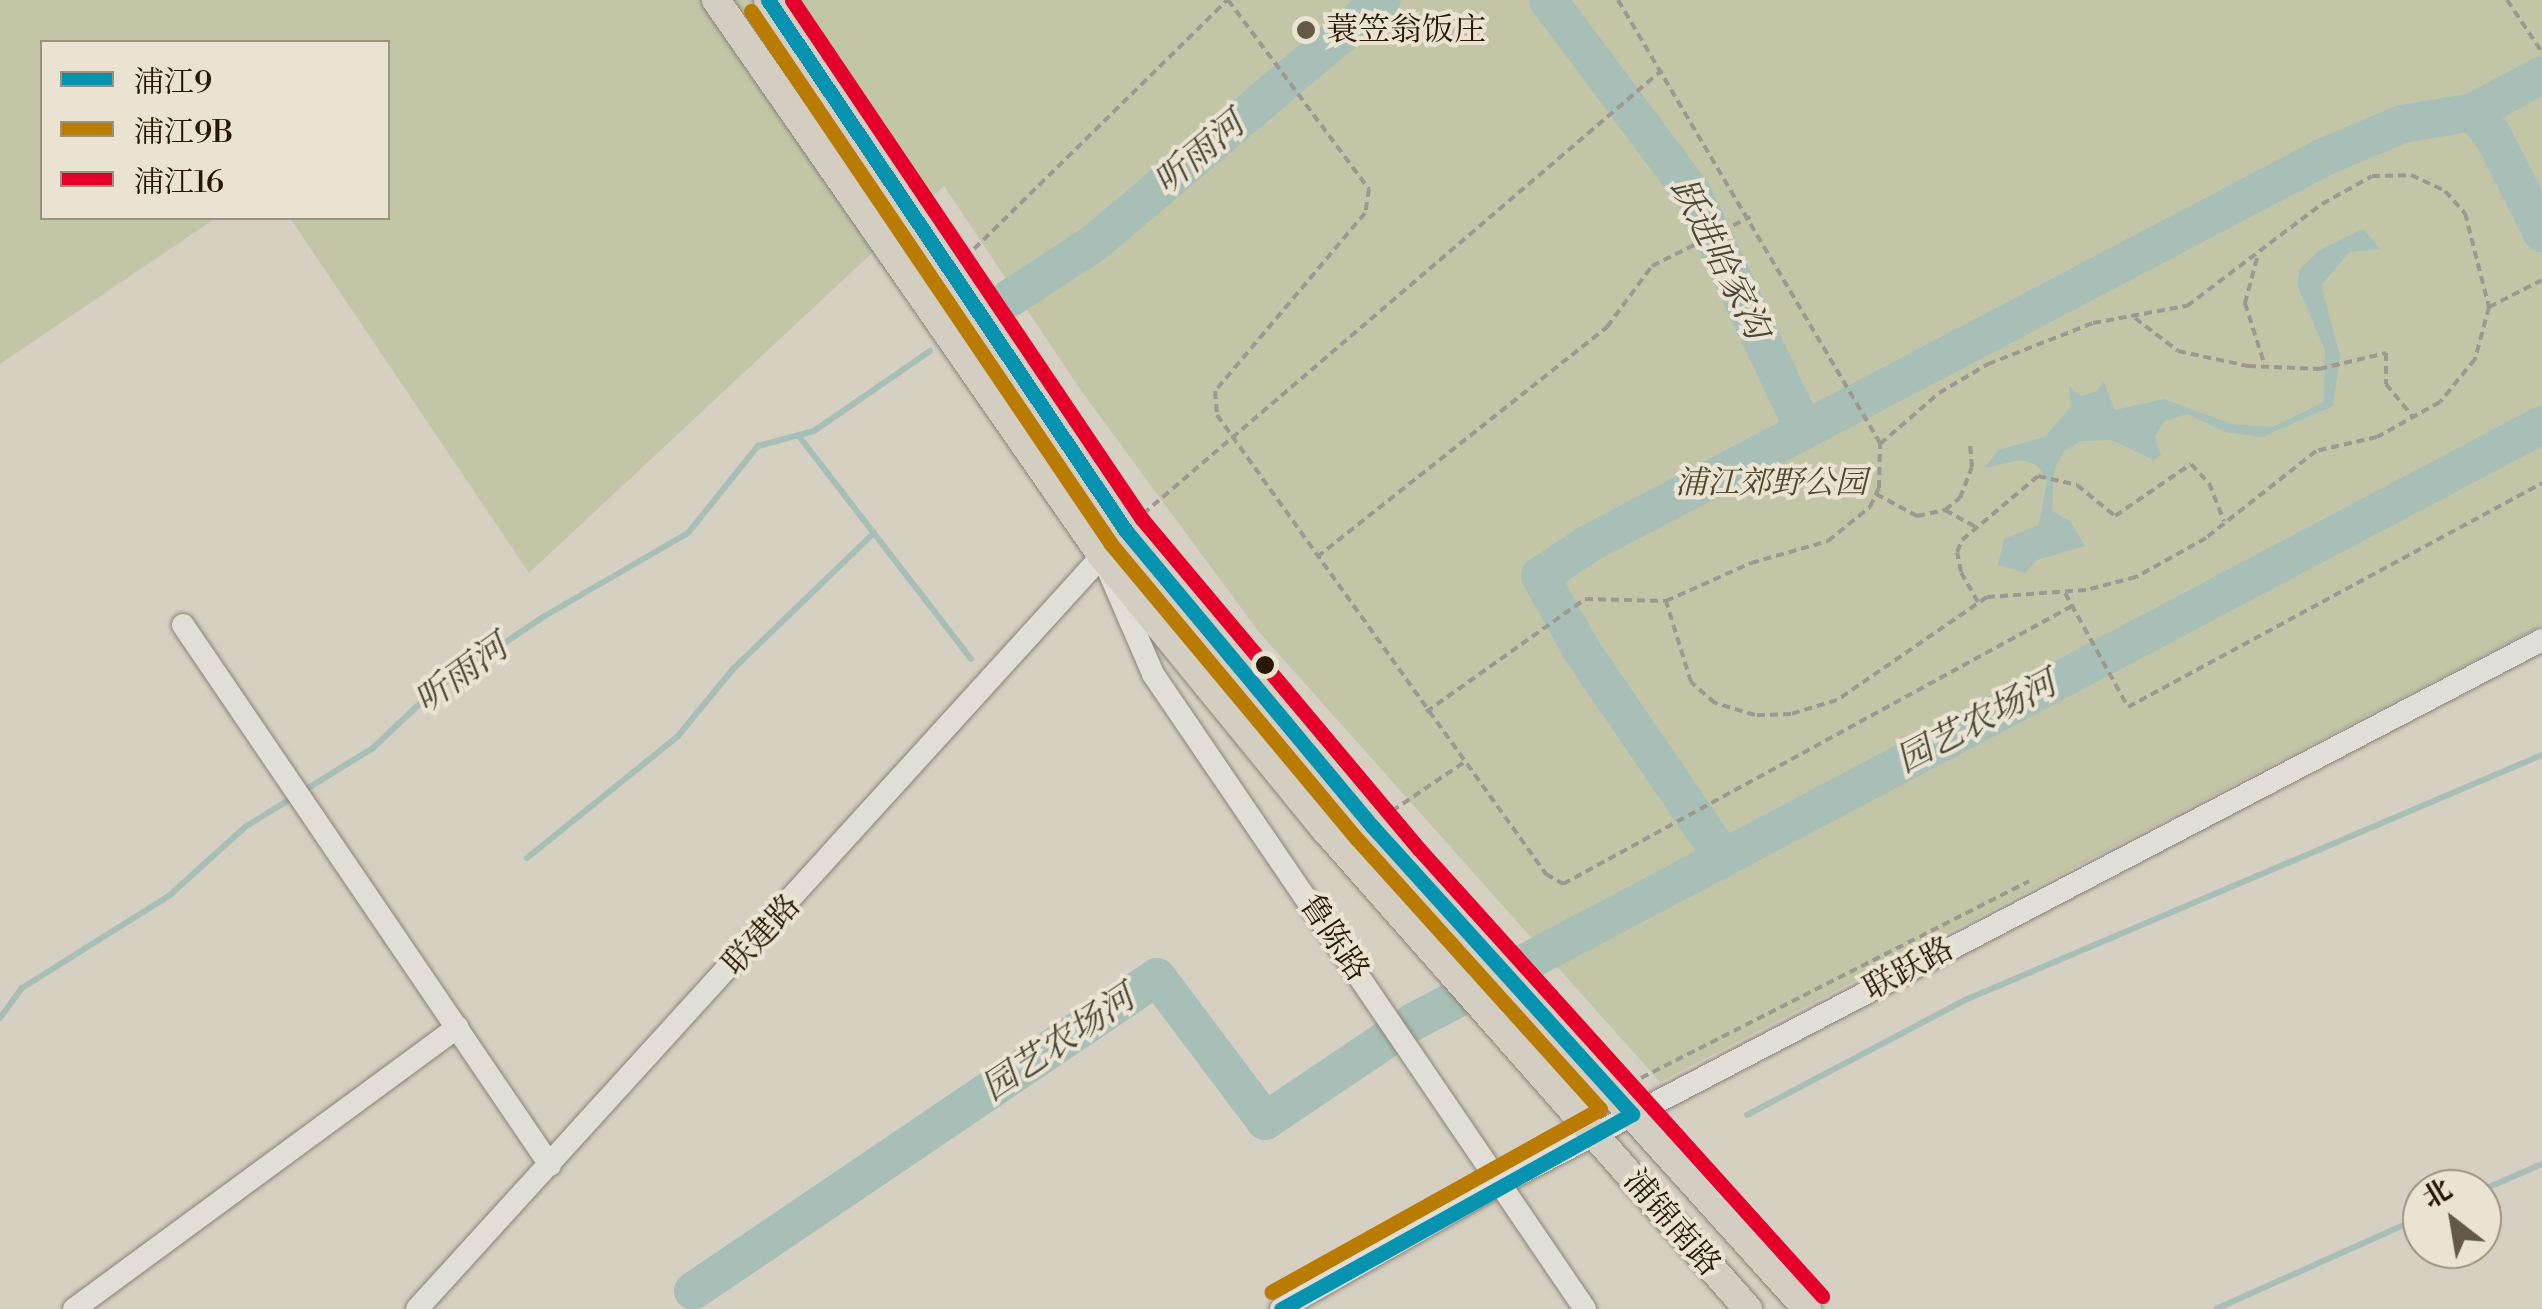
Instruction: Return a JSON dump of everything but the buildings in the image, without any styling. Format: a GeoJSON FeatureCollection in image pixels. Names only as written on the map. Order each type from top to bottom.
{"type":"FeatureCollection","features":[{"type":"Feature","properties":{"kind":"main road","name":"浦锦南路"},"geometry":{"type":"LineString","coordinates":[[716,0],[1102,556],[1450,970],[1748,1309]]}},
{"type":"Feature","properties":{"kind":"main road","name":"浦锦南路"},"geometry":{"type":"LineString","coordinates":[[768,0],[1126,532],[1372,826],[1807,1309]]}},
{"type":"Feature","properties":{"kind":"street","name":"联建路"},"geometry":{"type":"LineString","coordinates":[[418,1309],[1102,556]]}},
{"type":"Feature","properties":{"kind":"street","name":"鲁陈路"},"geometry":{"type":"LineString","coordinates":[[1102,556],[1153,674],[1585,1309]]}},
{"type":"Feature","properties":{"kind":"street"},"geometry":{"type":"LineString","coordinates":[[184,625],[282,762],[550,1165]]}},
{"type":"Feature","properties":{"kind":"street","name":"联跃路"},"geometry":{"type":"LineString","coordinates":[[1281,1309],[1502,1182],[2542,640]]}},
{"type":"Feature","properties":{"kind":"street"},"geometry":{"type":"LineString","coordinates":[[74,1309],[458,1026]]}},
{"type":"Feature","properties":{"kind":"path"},"geometry":{"type":"LineString","coordinates":[[974,249],[1227,0],[1370,190],[1365,214],[1215,391],[1217,415],[1426,712],[1546,874],[1563,884],[2072,606]]}},
{"type":"Feature","properties":{"kind":"path"},"geometry":{"type":"LineString","coordinates":[[1426,712],[1585,599],[1666,601],[1751,562],[1828,541],[1852,528],[1876,494],[1880,444],[1750,217],[1618,0]]}},
{"type":"Feature","properties":{"kind":"path"},"geometry":{"type":"LineString","coordinates":[[2507,0],[2542,52]]}},
{"type":"Feature","properties":{"kind":"path"},"geometry":{"type":"LineString","coordinates":[[1126,532],[1662,70]]}},
{"type":"Feature","properties":{"kind":"path"},"geometry":{"type":"LineString","coordinates":[[1666,601],[1691,682],[1716,703],[1755,715],[1792,714],[1837,700],[1978,602],[2136,577],[2224,521],[2316,451],[2377,437],[2440,402],[2475,359],[2489,307],[2465,213],[2446,191],[2410,175],[2372,176],[2322,204],[2257,258],[2186,306],[2092,323],[1988,364],[1939,394],[1880,444]]}},
{"type":"Feature","properties":{"kind":"path"},"geometry":{"type":"LineString","coordinates":[[1317,556],[1608,327],[1642,276],[1750,217]]}},
{"type":"Feature","properties":{"kind":"path"},"geometry":{"type":"LineString","coordinates":[[2257,258],[2245,302],[2264,364]]}},
{"type":"Feature","properties":{"kind":"path"},"geometry":{"type":"LineString","coordinates":[[2489,307],[2542,280]]}},
{"type":"Feature","properties":{"kind":"path"},"geometry":{"type":"LineString","coordinates":[[2135,318],[2178,352],[2264,364],[2319,368],[2386,353],[2386,384],[2413,417]]}},
{"type":"Feature","properties":{"kind":"path"},"geometry":{"type":"LineString","coordinates":[[1876,494],[1917,516],[1945,510],[1966,482],[1970,446]]}},
{"type":"Feature","properties":{"kind":"path"},"geometry":{"type":"LineString","coordinates":[[1978,602],[1956,552],[1976,528],[2038,476],[2058,478],[2115,516],[2192,464],[2210,482],[2224,521]]}},
{"type":"Feature","properties":{"kind":"path"},"geometry":{"type":"LineString","coordinates":[[2064,591],[2128,706],[2542,484]]}},
{"type":"Feature","properties":{"kind":"path"},"geometry":{"type":"LineString","coordinates":[[1945,510],[1976,528]]}},
{"type":"Feature","properties":{"kind":"path"},"geometry":{"type":"LineString","coordinates":[[1372,826],[1463,762]]}},
{"type":"Feature","properties":{"kind":"green space","name":"浦江郊野公园"},"geometry":{"type":"Polygon","coordinates":[[[0,0],[2542,0],[2542,625],[1660,1082],[1258,631],[1082,392],[944,186],[529,573],[291,220],[390,220],[390,40],[40,40],[40,220],[213,220],[0,364],[0,0]]]}},
{"type":"Feature","properties":{"kind":"shaded area"},"geometry":{"type":"Polygon","coordinates":[[[2363,229],[2380,249],[2350,252],[2321,285],[2340,356],[2333,406],[2262,437],[2225,432],[2187,414],[2165,421],[2155,436],[2161,455],[2153,460],[2112,440],[2082,441],[2064,451],[2054,470],[2052,511],[2070,521],[2085,546],[2037,560],[2025,573],[1998,565],[2004,539],[2039,525],[2047,480],[2037,465],[2021,460],[1985,468],[1998,450],[2045,437],[2071,406],[2069,386],[2081,396],[2097,391],[2103,380],[2115,410],[2164,399],[2232,424],[2273,427],[2324,402],[2325,350],[2297,285],[2300,269],[2320,250],[2363,229]]]}},
{"type":"Feature","properties":{"kind":"waterway","name":"听雨河"},"geometry":{"type":"LineString","coordinates":[[1010,298],[1093,244],[1382,0]]}},
{"type":"Feature","properties":{"kind":"waterway","name":"跃进哈家沟"},"geometry":{"type":"LineString","coordinates":[[1548,0],[1693,194],[1804,430]]}},
{"type":"Feature","properties":{"kind":"waterway"},"geometry":{"type":"LineString","coordinates":[[1722,856],[1581,649],[1540,576],[1588,544],[2324,157],[2402,124],[2473,112],[2542,75]]}},
{"type":"Feature","properties":{"kind":"waterway","name":"园艺农场河"},"geometry":{"type":"LineString","coordinates":[[2473,112],[2493,136],[2542,233]]}},
{"type":"Feature","properties":{"kind":"waterway","name":"听雨河"},"geometry":{"type":"LineString","coordinates":[[0,1018],[22,988],[170,895],[245,827],[373,748],[432,692],[543,617],[688,533],[758,446],[814,431],[930,351]]}},
{"type":"Feature","properties":{"kind":"waterway","name":"园艺农场河"},"geometry":{"type":"LineString","coordinates":[[1413,1022],[2542,425]]}},
{"type":"Feature","properties":{"kind":"waterway"},"geometry":{"type":"LineString","coordinates":[[798,435],[971,659]]}},
{"type":"Feature","properties":{"kind":"waterway"},"geometry":{"type":"LineString","coordinates":[[527,858],[678,736],[733,669],[874,533]]}},
{"type":"Feature","properties":{"kind":"waterway"},"geometry":{"type":"LineString","coordinates":[[1747,1115],[1965,1000],[2542,755]]}},
{"type":"Feature","properties":{"kind":"waterway","name":"园艺农场河"},"geometry":{"type":"LineString","coordinates":[[693,1291],[1157,977],[1265,1121],[1384,1041]]}},
{"type":"Feature","properties":{"kind":"waterway"},"geometry":{"type":"LineString","coordinates":[[2502,1181],[2542,1164]]}},
{"type":"Feature","properties":{"kind":"waterway"},"geometry":{"type":"LineString","coordinates":[[2216,1309],[2402,1226]]}},
{"type":"Feature","properties":{"kind":"transit line","name":"浦江9"},"geometry":{"type":"LineString","coordinates":[[768,0],[1126,531],[1372,826],[1632,1114],[1281,1309]]}},
{"type":"Feature","properties":{"kind":"transit line","name":"浦江16"},"geometry":{"type":"LineString","coordinates":[[792,0],[1142,519],[1419,849],[1822,1296]]}},
{"type":"Feature","properties":{"kind":"transit line","name":"浦江9B"},"geometry":{"type":"LineString","coordinates":[[751,11],[1111,544],[1357,839],[1600,1109],[1271,1292]]}},
{"type":"Feature","properties":{"kind":"place","name":"蓑笠翁饭庄"},"geometry":{"type":"Point","coordinates":[1306,30]}}]}
